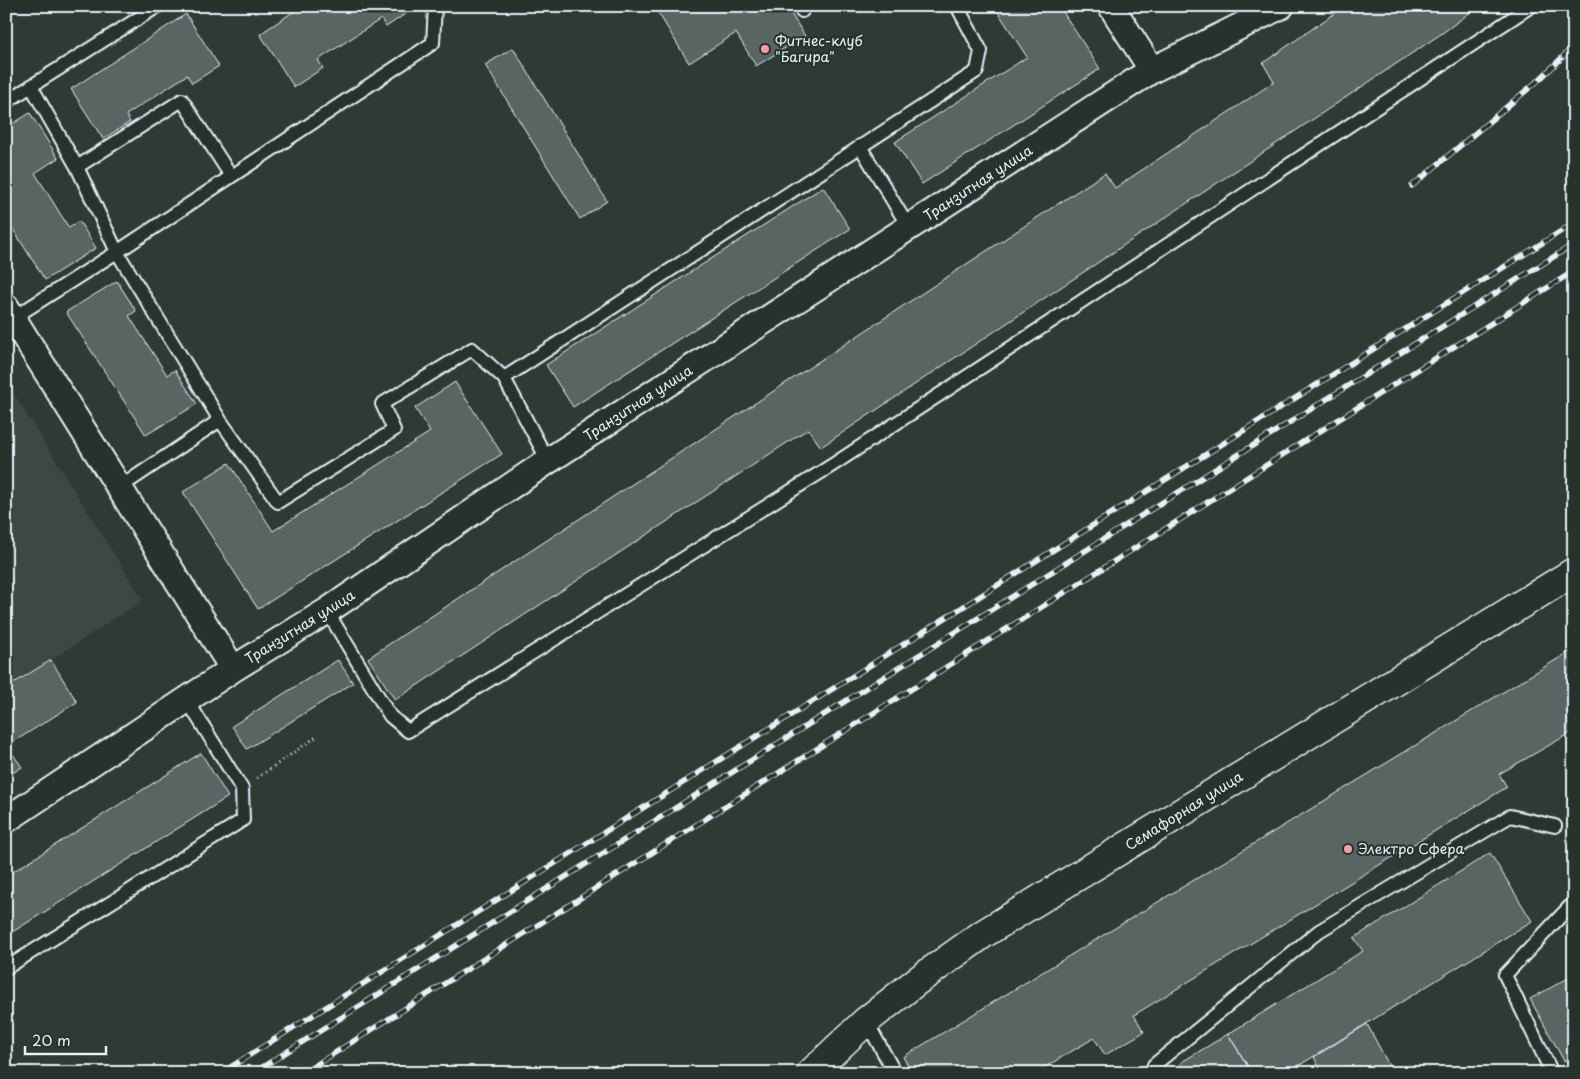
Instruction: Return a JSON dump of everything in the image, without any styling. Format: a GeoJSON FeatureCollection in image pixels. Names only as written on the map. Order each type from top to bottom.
{"type":"FeatureCollection","features":[{"type":"Feature","properties":{"kind":"highway","name":"Семафорная улица"},"geometry":{"type":"LineString","coordinates":[[811,1073],[866,1021],[983,934],[1574,572]]}},
{"type":"Feature","properties":{"kind":"street"},"geometry":{"type":"LineString","coordinates":[[1111,6],[1152,70]]}},
{"type":"Feature","properties":{"kind":"street","name":"Транзитная улица"},"geometry":{"type":"LineString","coordinates":[[6,820],[233,669],[327,611],[548,460],[1152,70],[1281,6]]}},
{"type":"Feature","properties":{"kind":"street"},"geometry":{"type":"LineString","coordinates":[[10,312],[233,669]]}},
{"type":"Feature","properties":{"kind":"lane"},"geometry":{"type":"LineString","coordinates":[[6,102],[158,6]]}},
{"type":"Feature","properties":{"kind":"lane"},"geometry":{"type":"LineString","coordinates":[[10,312],[117,252],[433,43],[435,6]]}},
{"type":"Feature","properties":{"kind":"lane"},"geometry":{"type":"LineString","coordinates":[[504,378],[977,71],[981,51],[957,6]]}},
{"type":"Feature","properties":{"kind":"lane"},"geometry":{"type":"LineString","coordinates":[[327,611],[390,716],[408,731],[834,464],[1531,6]]}},
{"type":"Feature","properties":{"kind":"lane"},"geometry":{"type":"LineString","coordinates":[[31,86],[77,167],[117,252],[220,420],[278,502],[394,430],[382,404],[472,349],[504,378],[548,460]]}},
{"type":"Feature","properties":{"kind":"lane"},"geometry":{"type":"LineString","coordinates":[[77,167],[182,100],[232,176]]}},
{"type":"Feature","properties":{"kind":"lane"},"geometry":{"type":"LineString","coordinates":[[860,146],[909,228]]}},
{"type":"Feature","properties":{"kind":"lane"},"geometry":{"type":"LineString","coordinates":[[119,488],[220,420]]}},
{"type":"Feature","properties":{"kind":"lane"},"geometry":{"type":"LineString","coordinates":[[6,968],[243,820],[242,788],[187,700]]}},
{"type":"Feature","properties":{"kind":"lane"},"geometry":{"type":"LineString","coordinates":[[1151,1073],[1154,1065],[1319,931],[1510,816],[1554,826]]}},
{"type":"Feature","properties":{"kind":"lane"},"geometry":{"type":"LineString","coordinates":[[1552,1073],[1505,975],[1574,902]]}},
{"type":"Feature","properties":{"kind":"lane"},"geometry":{"type":"LineString","coordinates":[[866,1021],[895,1073]]}},
{"type":"Feature","properties":{"kind":"path"},"geometry":{"type":"LineString","coordinates":[[242,788],[316,737]]}},
{"type":"Feature","properties":{"kind":"shaded area"},"geometry":{"type":"Polygon","coordinates":[[[6,381],[143,600],[6,688],[6,381]]]}},
{"type":"Feature","properties":{"kind":"building"},"geometry":{"type":"Polygon","coordinates":[[[302,6],[417,6],[386,27],[381,19],[318,60],[323,68],[294,87],[260,34],[302,6]]]}},
{"type":"Feature","properties":{"kind":"building","name":"Фитнес-клуб \"Багира\""},"geometry":{"type":"Polygon","coordinates":[[[654,6],[786,6],[805,36],[756,66],[736,33],[689,63],[654,6]]]}},
{"type":"Feature","properties":{"kind":"building"},"geometry":{"type":"Polygon","coordinates":[[[994,6],[1059,6],[1100,69],[922,184],[895,142],[1027,57],[994,6]]]}},
{"type":"Feature","properties":{"kind":"building"},"geometry":{"type":"Polygon","coordinates":[[[1345,6],[1479,6],[1441,34],[821,447],[808,429],[395,700],[368,658],[1105,173],[1115,188],[1274,82],[1263,63],[1345,6]]]}},
{"type":"Feature","properties":{"kind":"building"},"geometry":{"type":"Polygon","coordinates":[[[186,14],[219,66],[192,83],[187,75],[126,115],[130,122],[103,139],[71,89],[186,14]]]}},
{"type":"Feature","properties":{"kind":"building"},"geometry":{"type":"Polygon","coordinates":[[[513,48],[607,201],[580,219],[485,65],[513,48]]]}},
{"type":"Feature","properties":{"kind":"building"},"geometry":{"type":"Polygon","coordinates":[[[30,113],[58,158],[35,173],[69,228],[79,221],[96,248],[45,280],[6,218],[6,128],[30,113]]]}},
{"type":"Feature","properties":{"kind":"building"},"geometry":{"type":"Polygon","coordinates":[[[823,187],[850,229],[573,407],[546,365],[823,187]]]}},
{"type":"Feature","properties":{"kind":"building"},"geometry":{"type":"Polygon","coordinates":[[[117,281],[136,311],[129,316],[167,375],[175,370],[197,404],[146,435],[66,312],[117,281]]]}},
{"type":"Feature","properties":{"kind":"building"},"geometry":{"type":"Polygon","coordinates":[[[455,382],[502,454],[258,609],[183,492],[229,463],[273,531],[430,432],[415,408],[455,382]]]}},
{"type":"Feature","properties":{"kind":"building"},"geometry":{"type":"Polygon","coordinates":[[[1574,649],[1574,731],[1499,774],[1507,787],[1134,1015],[1144,1032],[1105,1055],[1094,1038],[1035,1073],[912,1073],[903,1057],[1574,649]]]}},
{"type":"Feature","properties":{"kind":"building"},"geometry":{"type":"Polygon","coordinates":[[[51,660],[77,702],[7,746],[6,688],[51,660]]]}},
{"type":"Feature","properties":{"kind":"building"},"geometry":{"type":"Polygon","coordinates":[[[338,660],[353,683],[247,749],[232,726],[338,660]]]}},
{"type":"Feature","properties":{"kind":"building"},"geometry":{"type":"Polygon","coordinates":[[[6,746],[22,767],[6,777],[6,746]]]}},
{"type":"Feature","properties":{"kind":"building"},"geometry":{"type":"Polygon","coordinates":[[[201,753],[228,797],[6,936],[6,876],[201,753]]]}},
{"type":"Feature","properties":{"kind":"building"},"geometry":{"type":"Polygon","coordinates":[[[1490,853],[1532,921],[1287,1073],[1252,1073],[1228,1034],[1363,951],[1354,938],[1490,853]]]}},
{"type":"Feature","properties":{"kind":"building"},"geometry":{"type":"Polygon","coordinates":[[[1574,975],[1574,1055],[1564,1061],[1530,999],[1574,975]]]}},
{"type":"Feature","properties":{"kind":"building"},"geometry":{"type":"Polygon","coordinates":[[[1367,1024],[1393,1073],[1322,1073],[1314,1057],[1367,1024]]]}},
{"type":"Feature","properties":{"kind":"building"},"geometry":{"type":"Polygon","coordinates":[[[1228,1034],[1252,1073],[1186,1073],[1180,1063],[1228,1034]]]}},
{"type":"Feature","properties":{"kind":"railway"},"geometry":{"type":"LineString","coordinates":[[1412,186],[1540,79],[1574,46]]}},
{"type":"Feature","properties":{"kind":"railway"},"geometry":{"type":"LineString","coordinates":[[221,1073],[1574,223]]}},
{"type":"Feature","properties":{"kind":"railway"},"geometry":{"type":"LineString","coordinates":[[253,1073],[1574,244]]}},
{"type":"Feature","properties":{"kind":"railway"},"geometry":{"type":"LineString","coordinates":[[303,1073],[1574,271]]}},
{"type":"Feature","properties":{"kind":"place","name":"Фитнес-клуб \"Багира\""},"geometry":{"type":"Point","coordinates":[765,49]}},
{"type":"Feature","properties":{"kind":"place","name":"Электро Сфера"},"geometry":{"type":"Point","coordinates":[1348,849]}}]}
